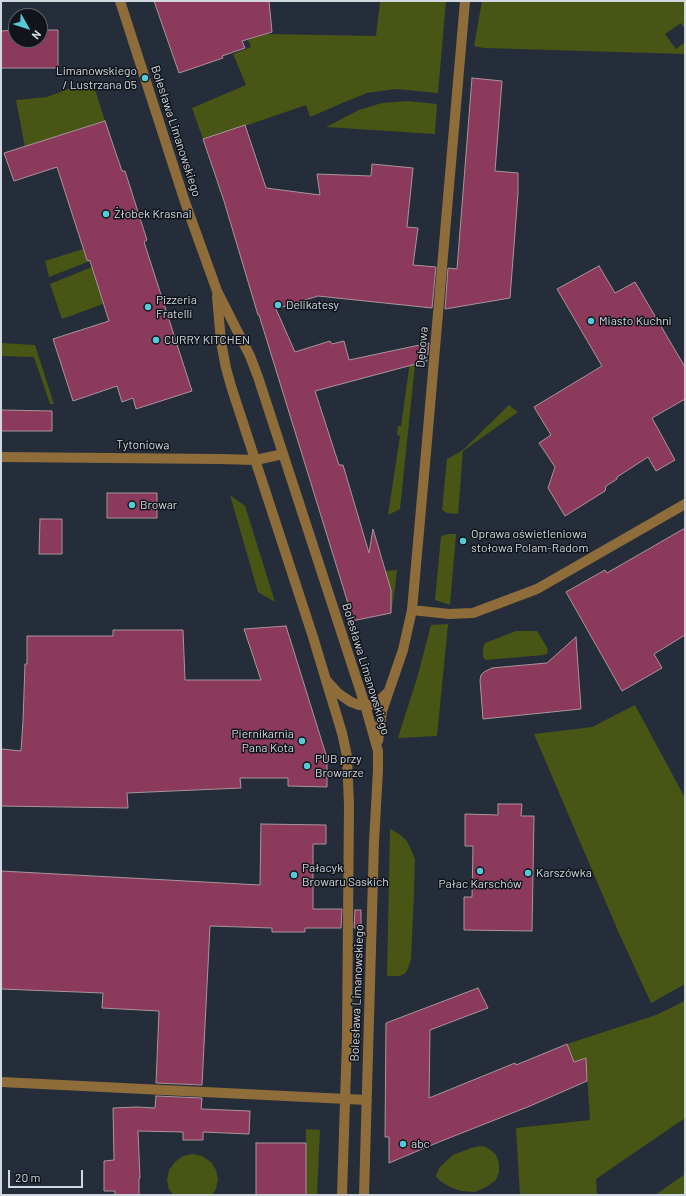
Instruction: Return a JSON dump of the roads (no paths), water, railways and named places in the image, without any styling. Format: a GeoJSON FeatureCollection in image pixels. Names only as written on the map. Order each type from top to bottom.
{"type":"FeatureCollection","features":[{"type":"Feature","properties":{"kind":"street","name":"Bolesława Limanowskiego"},"geometry":{"type":"LineString","coordinates":[[120,1],[185,202],[217,291],[250,356],[365,705],[378,751],[364,1195]]}},
{"type":"Feature","properties":{"kind":"street","name":"Dębowa"},"geometry":{"type":"LineString","coordinates":[[378,751],[382,711],[403,650],[412,610],[465,1]]}},
{"type":"Feature","properties":{"kind":"street","name":"Bolesława Limanowskiego"},"geometry":{"type":"LineString","coordinates":[[217,291],[226,368],[313,636],[347,756],[349,781],[347,1031],[342,1195]]}},
{"type":"Feature","properties":{"kind":"street","name":"Tytoniowa"},"geometry":{"type":"LineString","coordinates":[[1,457],[256,460],[283,454]]}},
{"type":"Feature","properties":{"kind":"street"},"geometry":{"type":"LineString","coordinates":[[412,610],[449,614],[473,613],[537,589],[685,504]]}},
{"type":"Feature","properties":{"kind":"street"},"geometry":{"type":"LineString","coordinates":[[325,679],[338,693],[360,705],[371,705],[389,692]]}},
{"type":"Feature","properties":{"kind":"street"},"geometry":{"type":"LineString","coordinates":[[1,1082],[367,1100]]}},
{"type":"Feature","properties":{"kind":"place","name":"Limanowskiego / Lustrzana 05"},"geometry":{"type":"Point","coordinates":[145,78]}},
{"type":"Feature","properties":{"kind":"place","name":"Żłobek Krasnal"},"geometry":{"type":"Point","coordinates":[106,214]}},
{"type":"Feature","properties":{"kind":"place","name":"Delikatesy"},"geometry":{"type":"Point","coordinates":[278,305]}},
{"type":"Feature","properties":{"kind":"place","name":"Pizzeria Fratelli"},"geometry":{"type":"Point","coordinates":[148,307]}},
{"type":"Feature","properties":{"kind":"place","name":"Miasto Kuchni"},"geometry":{"type":"Point","coordinates":[591,321]}},
{"type":"Feature","properties":{"kind":"place","name":"CURRY KITCHEN"},"geometry":{"type":"Point","coordinates":[156,340]}},
{"type":"Feature","properties":{"kind":"place","name":"Browar"},"geometry":{"type":"Point","coordinates":[132,505]}},
{"type":"Feature","properties":{"kind":"place","name":"Oprawa oświetleniowa stołowa Polam-Radom"},"geometry":{"type":"Point","coordinates":[463,541]}},
{"type":"Feature","properties":{"kind":"place","name":"Piernikarnia Pana Kota"},"geometry":{"type":"Point","coordinates":[302,741]}},
{"type":"Feature","properties":{"kind":"place","name":"PUB przy Browarze"},"geometry":{"type":"Point","coordinates":[307,766]}},
{"type":"Feature","properties":{"kind":"place","name":"Pałac Karschów"},"geometry":{"type":"Point","coordinates":[480,871]}},
{"type":"Feature","properties":{"kind":"place","name":"Karszówka"},"geometry":{"type":"Point","coordinates":[528,873]}},
{"type":"Feature","properties":{"kind":"place","name":"Pałacyk Browaru Saskich"},"geometry":{"type":"Point","coordinates":[294,875]}},
{"type":"Feature","properties":{"kind":"place","name":"abc"},"geometry":{"type":"Point","coordinates":[403,1144]}}]}
